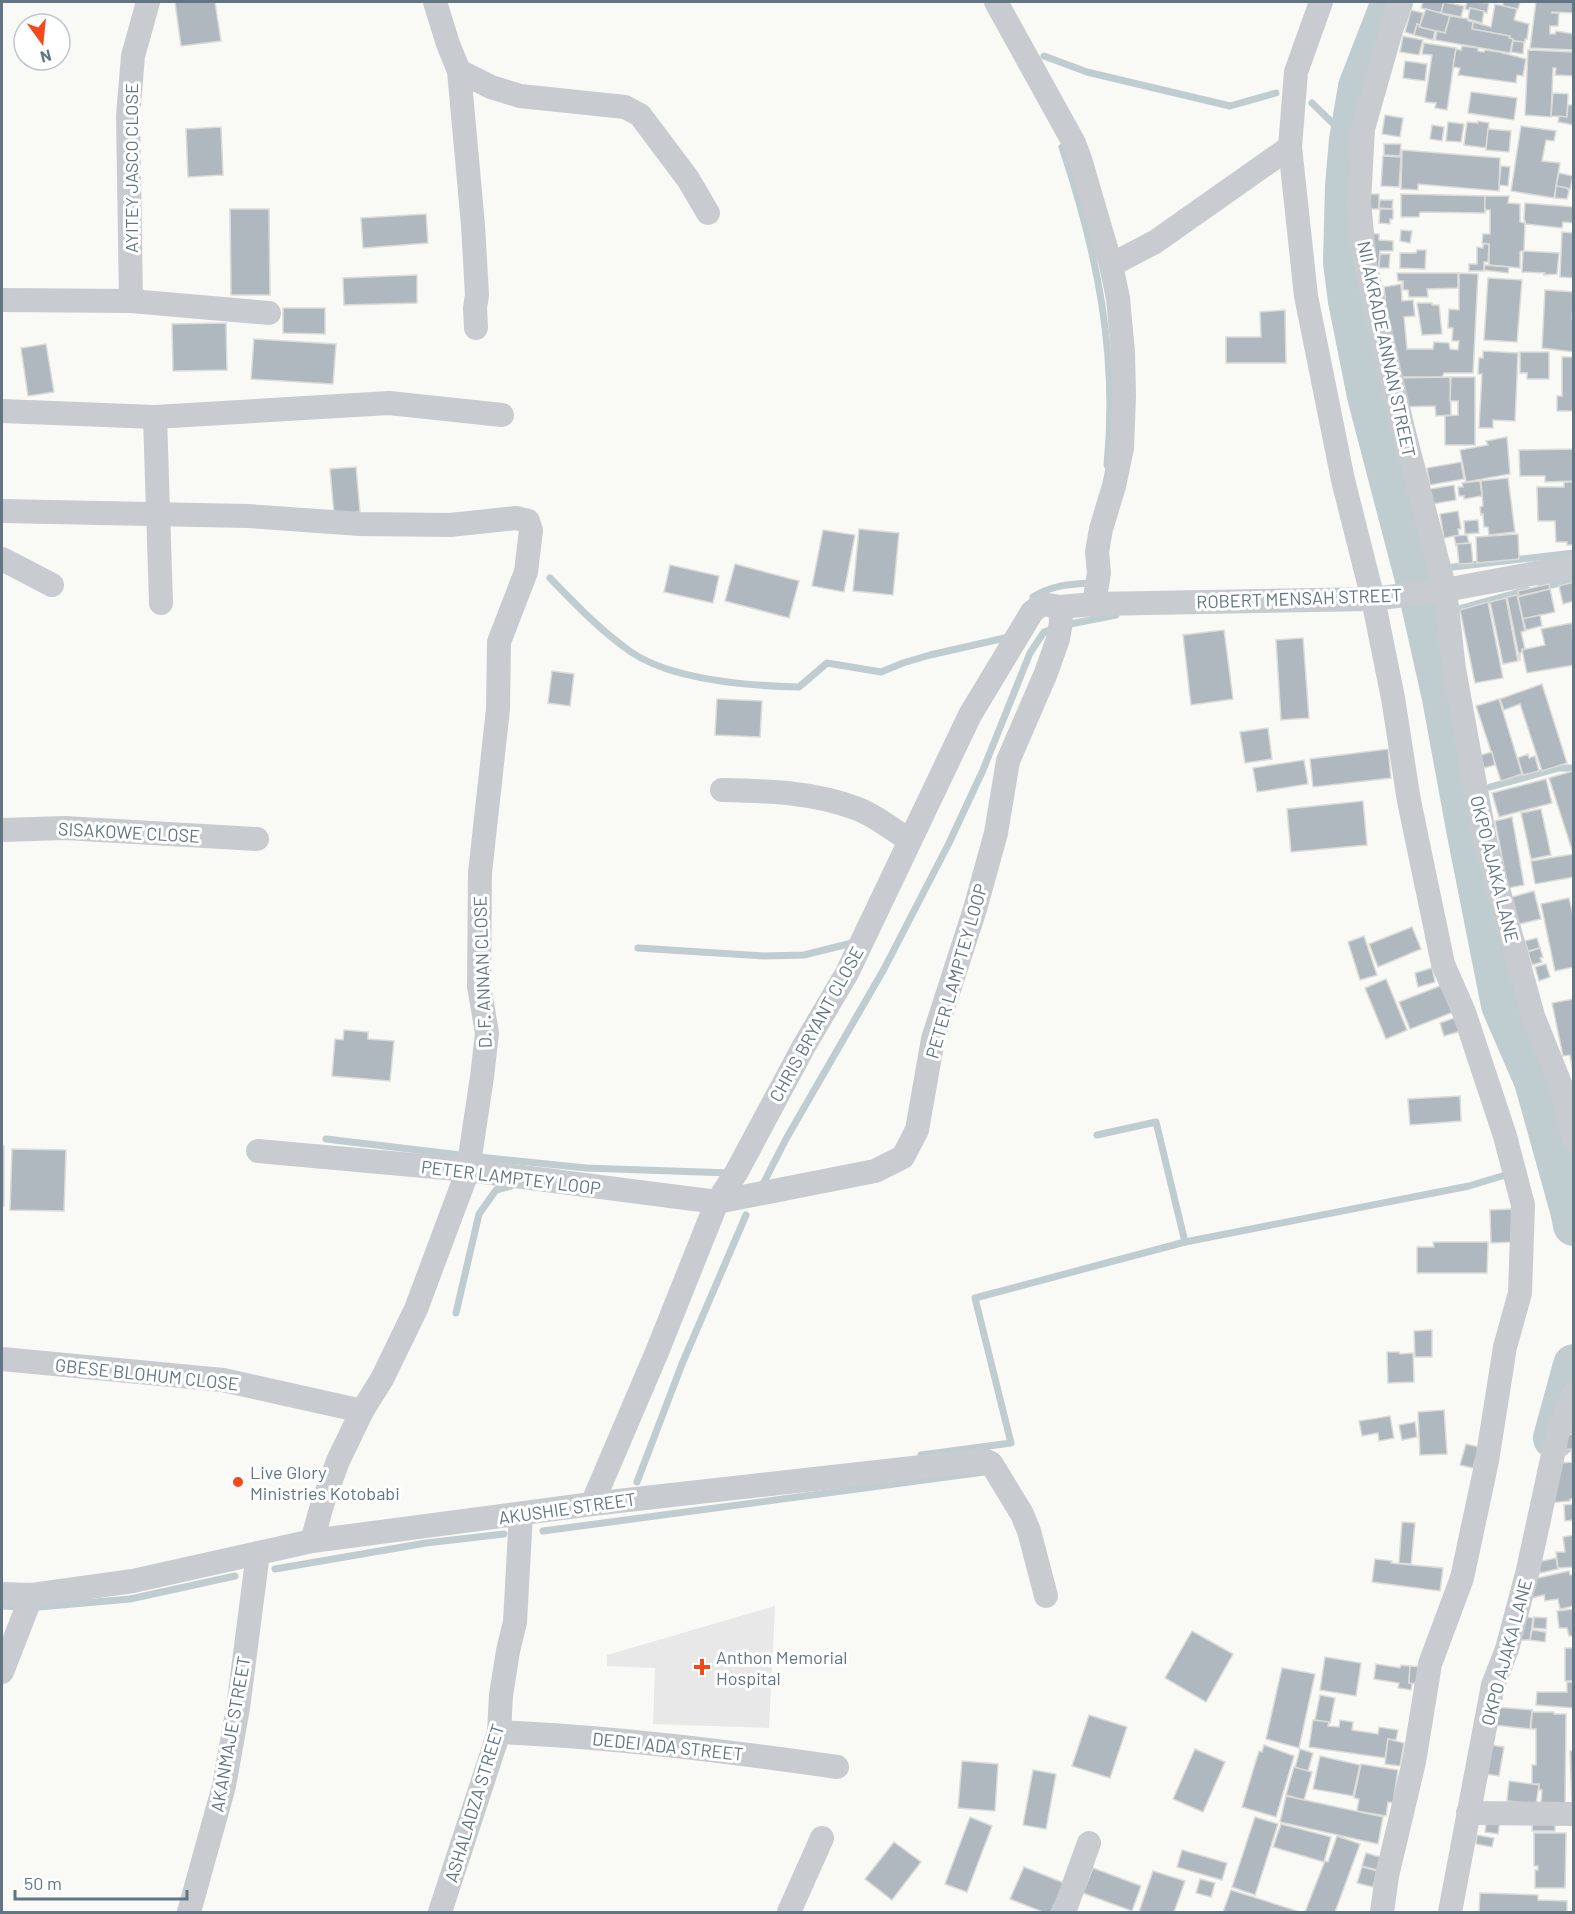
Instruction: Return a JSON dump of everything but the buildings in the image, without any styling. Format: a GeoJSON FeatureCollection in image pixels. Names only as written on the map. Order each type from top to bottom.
{"type":"FeatureCollection","features":[{"type":"Feature","properties":{"kind":"street","name":"AYITEY JASCO CLOSE"},"geometry":{"type":"LineString","coordinates":[[131,301],[128,116],[133,57],[148,2]]}},
{"type":"Feature","properties":{"kind":"street"},"geometry":{"type":"LineString","coordinates":[[435,2],[459,71],[473,225],[477,295],[476,328]]}},
{"type":"Feature","properties":{"kind":"street"},"geometry":{"type":"LineString","coordinates":[[996,2],[1074,143],[1087,178],[1118,298],[1123,352],[1122,448],[1101,529],[1097,552],[1099,573],[1094,603]]}},
{"type":"Feature","properties":{"kind":"street"},"geometry":{"type":"LineString","coordinates":[[1321,2],[1296,72],[1290,147],[1306,296],[1343,480],[1373,599],[1393,698],[1409,801],[1443,964],[1464,1012],[1506,1136],[1523,1205],[1520,1293],[1505,1347],[1486,1461],[1462,1578],[1430,1664],[1414,1762],[1387,1875],[1382,1912]]}},
{"type":"Feature","properties":{"kind":"street","name":"NII AKRADE ANNAN STREET"},"geometry":{"type":"LineString","coordinates":[[1399,2],[1363,129],[1359,202],[1365,264],[1403,429],[1445,590]]}},
{"type":"Feature","properties":{"kind":"street"},"geometry":{"type":"LineString","coordinates":[[459,71],[491,87],[520,96],[625,107],[640,115],[688,179],[708,213]]}},
{"type":"Feature","properties":{"kind":"street"},"geometry":{"type":"LineString","coordinates":[[1111,265],[1155,242],[1290,147]]}},
{"type":"Feature","properties":{"kind":"street"},"geometry":{"type":"LineString","coordinates":[[2,300],[131,301],[269,313]]}},
{"type":"Feature","properties":{"kind":"street"},"geometry":{"type":"LineString","coordinates":[[2,411],[155,417],[388,403],[502,414]]}},
{"type":"Feature","properties":{"kind":"street"},"geometry":{"type":"LineString","coordinates":[[155,417],[161,603]]}},
{"type":"Feature","properties":{"kind":"street"},"geometry":{"type":"LineString","coordinates":[[2,511],[159,514]]}},
{"type":"Feature","properties":{"kind":"street","name":"D. F. ANNAN CLOSE"},"geometry":{"type":"LineString","coordinates":[[159,514],[248,516],[360,524],[450,525],[516,518],[528,521],[531,530],[526,572],[499,642],[498,708],[480,873],[479,986],[487,1033],[468,1170],[416,1309],[338,1461],[312,1541]]}},
{"type":"Feature","properties":{"kind":"street"},"geometry":{"type":"LineString","coordinates":[[2,559],[52,585]]}},
{"type":"Feature","properties":{"kind":"street","name":"ROBERT MENSAH STREET"},"geometry":{"type":"LineString","coordinates":[[1094,603],[1373,599],[1445,590],[1574,566]]}},
{"type":"Feature","properties":{"kind":"street","name":"OKPO AJAKA LANE"},"geometry":{"type":"LineString","coordinates":[[1445,590],[1454,669],[1486,845],[1533,1016],[1567,1086],[1574,1141]]}},
{"type":"Feature","properties":{"kind":"street","name":"CHRIS BRYANT CLOSE"},"geometry":{"type":"LineString","coordinates":[[592,1504],[657,1352],[717,1202],[736,1173],[804,1046],[847,973],[969,715],[1032,612],[1042,604],[1060,607],[1094,603]]}},
{"type":"Feature","properties":{"kind":"street","name":"PETER LAMPTEY LOOP"},"geometry":{"type":"LineString","coordinates":[[258,1151],[468,1170],[717,1202],[875,1171],[903,1157],[917,1130],[933,1039],[975,909],[996,833],[1008,761],[1058,639],[1061,622],[1060,607]]}},
{"type":"Feature","properties":{"kind":"street"},"geometry":{"type":"LineString","coordinates":[[722,789],[778,791],[818,797],[861,810],[909,840]]}},
{"type":"Feature","properties":{"kind":"street","name":"SISAKOWE CLOSE"},"geometry":{"type":"LineString","coordinates":[[2,830],[65,828],[257,839]]}},
{"type":"Feature","properties":{"kind":"street","name":"GBESE BLOHUM CLOSE"},"geometry":{"type":"LineString","coordinates":[[2,1359],[223,1380],[362,1411]]}},
{"type":"Feature","properties":{"kind":"street","name":"OKPO AJAKA LANE"},"geometry":{"type":"LineString","coordinates":[[1450,1912],[1493,1685],[1507,1648],[1528,1570],[1559,1427],[1574,1394]]}},
{"type":"Feature","properties":{"kind":"street","name":"AKUSHIE STREET"},"geometry":{"type":"LineString","coordinates":[[2,1593],[32,1595],[133,1581],[312,1541],[592,1504],[984,1460],[991,1463],[996,1470],[1022,1514],[1029,1531],[1046,1596]]}},
{"type":"Feature","properties":{"kind":"street","name":"ASHALADZA STREET"},"geometry":{"type":"LineString","coordinates":[[440,1912],[499,1732],[501,1695],[515,1622],[521,1514]]}},
{"type":"Feature","properties":{"kind":"street","name":"AKANMAJE STREET"},"geometry":{"type":"LineString","coordinates":[[189,1912],[225,1786],[238,1708],[258,1553]]}},
{"type":"Feature","properties":{"kind":"street"},"geometry":{"type":"LineString","coordinates":[[2,1672],[32,1595]]}},
{"type":"Feature","properties":{"kind":"street","name":"DEDEI ADA STREET"},"geometry":{"type":"LineString","coordinates":[[499,1732],[580,1736],[837,1767]]}},
{"type":"Feature","properties":{"kind":"street"},"geometry":{"type":"LineString","coordinates":[[1468,1813],[1574,1814]]}},
{"type":"Feature","properties":{"kind":"street"},"geometry":{"type":"LineString","coordinates":[[789,1912],[822,1838]]}},
{"type":"Feature","properties":{"kind":"street"},"geometry":{"type":"LineString","coordinates":[[1064,1912],[1089,1843]]}},
{"type":"Feature","properties":{"kind":"shaded area","name":"Anthon Memorial Hospital"},"geometry":{"type":"Polygon","coordinates":[[[775,1606],[769,1728],[653,1724],[655,1668],[607,1666],[607,1655],[775,1606]]]}},
{"type":"Feature","properties":{"kind":"waterway"},"geometry":{"type":"LineString","coordinates":[[1392,2],[1359,87],[1350,140],[1344,262],[1349,301],[1368,396],[1419,591],[1443,698],[1502,1005],[1535,1081],[1574,1225]]}},
{"type":"Feature","properties":{"kind":"waterway"},"geometry":{"type":"LineString","coordinates":[[1044,56],[1087,72],[1230,106],[1276,93]]}},
{"type":"Feature","properties":{"kind":"waterway"},"geometry":{"type":"LineString","coordinates":[[1312,103],[1350,140]]}},
{"type":"Feature","properties":{"kind":"waterway"},"geometry":{"type":"LineString","coordinates":[[1062,147],[1095,264],[1102,304],[1110,383],[1107,465]]}},
{"type":"Feature","properties":{"kind":"waterway"},"geometry":{"type":"LineString","coordinates":[[1445,568],[1574,553]]}},
{"type":"Feature","properties":{"kind":"waterway"},"geometry":{"type":"LineString","coordinates":[[1420,588],[1431,569],[1434,569]]}},
{"type":"Feature","properties":{"kind":"waterway"},"geometry":{"type":"LineString","coordinates":[[550,578],[599,626],[631,652],[648,662],[668,669],[712,680],[799,687],[827,663],[881,672],[930,655],[1005,638]]}},
{"type":"Feature","properties":{"kind":"waterway"},"geometry":{"type":"LineString","coordinates":[[1541,587],[1574,580]]}},
{"type":"Feature","properties":{"kind":"waterway"},"geometry":{"type":"LineString","coordinates":[[1033,597],[1054,588],[1092,583],[1092,581]]}},
{"type":"Feature","properties":{"kind":"waterway"},"geometry":{"type":"LineString","coordinates":[[1451,611],[1527,590]]}},
{"type":"Feature","properties":{"kind":"waterway"},"geometry":{"type":"LineString","coordinates":[[1065,625],[1116,615]]}},
{"type":"Feature","properties":{"kind":"waterway"},"geometry":{"type":"LineString","coordinates":[[761,1188],[786,1139],[884,969],[949,843],[983,770],[1030,653],[1044,632],[1055,628]]}},
{"type":"Feature","properties":{"kind":"waterway"},"geometry":{"type":"LineString","coordinates":[[1433,655],[1441,631]]}},
{"type":"Feature","properties":{"kind":"waterway"},"geometry":{"type":"LineString","coordinates":[[1490,787],[1559,768],[1574,768]]}},
{"type":"Feature","properties":{"kind":"waterway"},"geometry":{"type":"LineString","coordinates":[[638,948],[765,956],[804,955],[856,942]]}},
{"type":"Feature","properties":{"kind":"waterway"},"geometry":{"type":"LineString","coordinates":[[1097,1135],[1156,1122],[1185,1242],[1469,1186],[1502,1176]]}},
{"type":"Feature","properties":{"kind":"waterway"},"geometry":{"type":"LineString","coordinates":[[326,1139],[586,1168],[730,1173]]}},
{"type":"Feature","properties":{"kind":"waterway"},"geometry":{"type":"LineString","coordinates":[[456,1313],[479,1214],[496,1190],[511,1186]]}},
{"type":"Feature","properties":{"kind":"waterway"},"geometry":{"type":"LineString","coordinates":[[637,1482],[682,1364],[746,1215]]}},
{"type":"Feature","properties":{"kind":"waterway"},"geometry":{"type":"LineString","coordinates":[[921,1455],[1011,1443],[975,1298],[1185,1242]]}},
{"type":"Feature","properties":{"kind":"waterway"},"geometry":{"type":"LineString","coordinates":[[1554,1438],[1574,1365]]}},
{"type":"Feature","properties":{"kind":"waterway"},"geometry":{"type":"LineString","coordinates":[[543,1531],[984,1472]]}},
{"type":"Feature","properties":{"kind":"waterway"},"geometry":{"type":"LineString","coordinates":[[275,1569],[426,1543],[504,1534]]}},
{"type":"Feature","properties":{"kind":"waterway"},"geometry":{"type":"LineString","coordinates":[[39,1607],[130,1599],[235,1576]]}},
{"type":"Feature","properties":{"kind":"waterway"},"geometry":{"type":"LineString","coordinates":[[2,1606],[21,1607]]}},
{"type":"Feature","properties":{"kind":"place","name":"Live Glory Ministries Kotobabi"},"geometry":{"type":"Point","coordinates":[238,1482]}},
{"type":"Feature","properties":{"kind":"place","name":"Anthon Memorial Hospital"},"geometry":{"type":"Point","coordinates":[702,1667]}}]}
